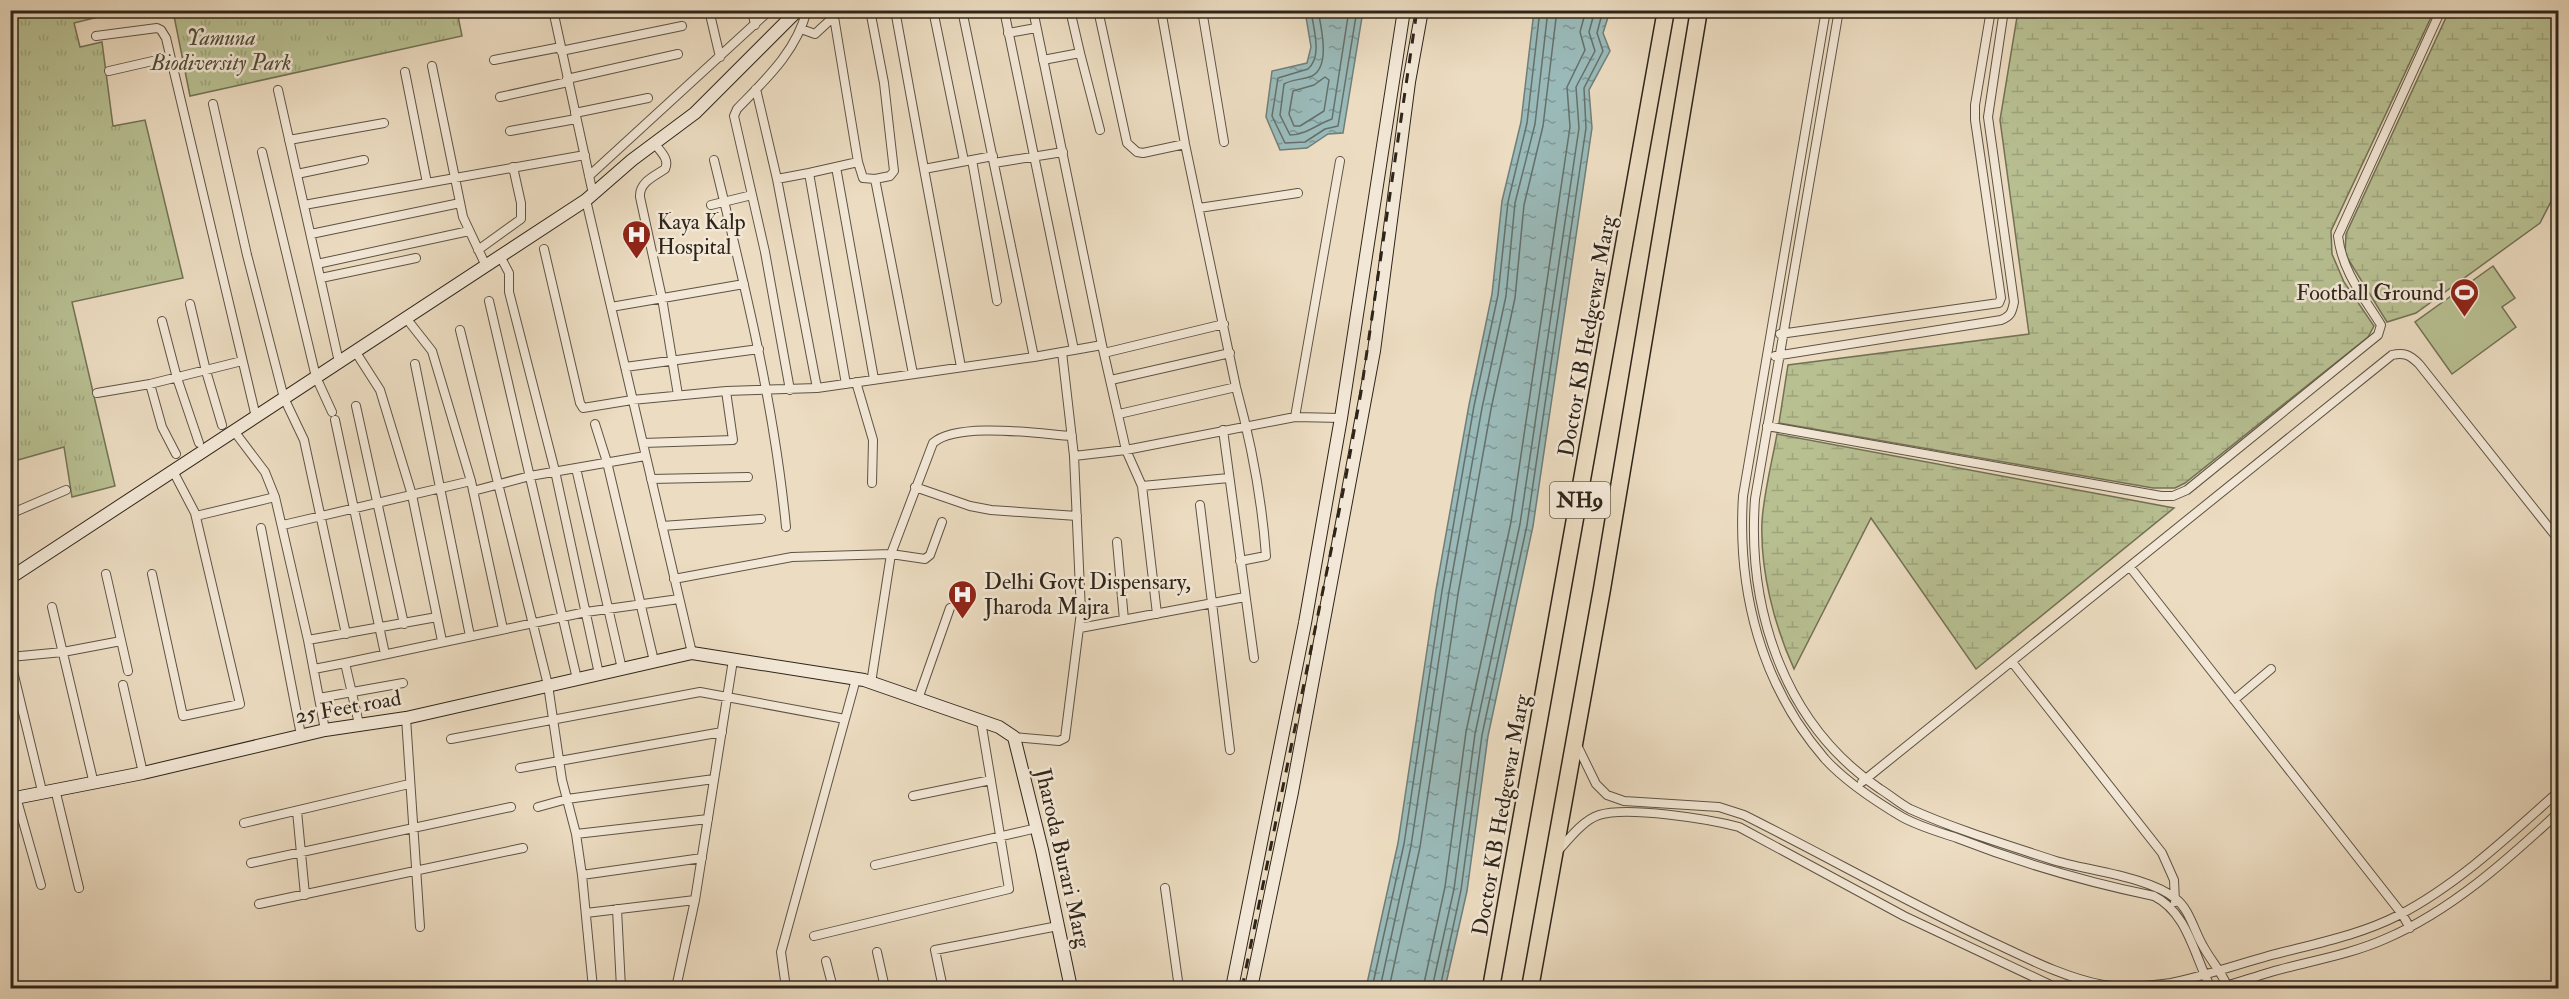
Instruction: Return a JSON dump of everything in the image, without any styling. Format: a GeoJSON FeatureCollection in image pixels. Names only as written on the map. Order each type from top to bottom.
{"type":"FeatureCollection","features":[{"type":"Feature","properties":{"kind":"highway","name":"Doctor KB Hedgewar Marg"},"geometry":{"type":"LineString","coordinates":[[1491,988],[1666,10]]}},
{"type":"Feature","properties":{"kind":"highway","name":"NH9"},"geometry":{"type":"LineString","coordinates":[[1530,988],[1575,741],[1699,10]]}},
{"type":"Feature","properties":{"kind":"street"},"geometry":{"type":"LineString","coordinates":[[553,10],[585,154],[589,176],[589,197],[611,307],[692,653],[856,678],[999,727],[1014,737],[1059,741],[1065,738],[1080,628],[1074,456],[1062,352]]}},
{"type":"Feature","properties":{"kind":"street"},"geometry":{"type":"LineString","coordinates":[[709,10],[720,57]]}},
{"type":"Feature","properties":{"kind":"street"},"geometry":{"type":"LineString","coordinates":[[752,10],[755,25]]}},
{"type":"Feature","properties":{"kind":"street"},"geometry":{"type":"LineString","coordinates":[[589,176],[770,10]]}},
{"type":"Feature","properties":{"kind":"street"},"geometry":{"type":"LineString","coordinates":[[10,578],[589,197],[695,112],[798,10]]}},
{"type":"Feature","properties":{"kind":"street"},"geometry":{"type":"LineString","coordinates":[[790,390],[735,118],[737,109],[757,97],[784,59],[801,29],[807,10]]}},
{"type":"Feature","properties":{"kind":"street"},"geometry":{"type":"LineString","coordinates":[[801,29],[815,34],[841,10]]}},
{"type":"Feature","properties":{"kind":"street"},"geometry":{"type":"LineString","coordinates":[[834,18],[858,162],[863,178],[875,179],[890,176],[894,171],[884,84],[870,10]]}},
{"type":"Feature","properties":{"kind":"street"},"geometry":{"type":"LineString","coordinates":[[895,10],[961,367]]}},
{"type":"Feature","properties":{"kind":"street"},"geometry":{"type":"LineString","coordinates":[[933,10],[968,160],[997,302]]}},
{"type":"Feature","properties":{"kind":"street"},"geometry":{"type":"LineString","coordinates":[[962,10],[1034,357]]}},
{"type":"Feature","properties":{"kind":"street"},"geometry":{"type":"LineString","coordinates":[[1004,10],[1074,350]]}},
{"type":"Feature","properties":{"kind":"street"},"geometry":{"type":"LineString","coordinates":[[1033,10],[1126,450],[1142,486],[1157,614]]}},
{"type":"Feature","properties":{"kind":"street"},"geometry":{"type":"LineString","coordinates":[[1070,10],[1100,130]]}},
{"type":"Feature","properties":{"kind":"street"},"geometry":{"type":"LineString","coordinates":[[1098,10],[1127,143],[1137,152],[1143,153],[1185,144]]}},
{"type":"Feature","properties":{"kind":"street"},"geometry":{"type":"LineString","coordinates":[[1161,10],[1185,144],[1236,387],[1247,425],[1266,556],[1240,561]]}},
{"type":"Feature","properties":{"kind":"street"},"geometry":{"type":"LineString","coordinates":[[1202,10],[1224,142]]}},
{"type":"Feature","properties":{"kind":"street"},"geometry":{"type":"LineString","coordinates":[[1232,988],[1305,623],[1341,418],[1404,10]]}},
{"type":"Feature","properties":{"kind":"street"},"geometry":{"type":"LineString","coordinates":[[1251,988],[1292,792],[1374,351],[1409,82],[1422,10]]}},
{"type":"Feature","properties":{"kind":"street"},"geometry":{"type":"LineString","coordinates":[[1826,10],[1743,496],[1741,534],[1750,610],[1765,656],[1778,687],[1800,726],[1826,760],[1857,787],[1904,818],[2002,856],[2071,877],[2154,896],[2175,911]]}},
{"type":"Feature","properties":{"kind":"street"},"geometry":{"type":"LineString","coordinates":[[1839,10],[1767,426],[1752,533],[1760,607],[1770,641],[1809,720],[1834,753],[1865,779],[1909,808],[2018,849],[2157,887],[2175,898],[2188,914],[2203,947],[2221,970],[2225,988],[2272,971],[2350,952],[2410,928],[2510,858],[2559,813]]}},
{"type":"Feature","properties":{"kind":"street"},"geometry":{"type":"LineString","coordinates":[[1771,335],[1999,303],[2001,298],[1975,120],[1975,105],[1991,10]]}},
{"type":"Feature","properties":{"kind":"street"},"geometry":{"type":"LineString","coordinates":[[1767,358],[2001,320],[2012,312],[2014,302],[1988,117],[2004,10]]}},
{"type":"Feature","properties":{"kind":"street"},"geometry":{"type":"LineString","coordinates":[[1767,426],[2161,496],[2174,496],[2187,490],[2378,335],[2381,325],[2348,273],[2340,255],[2338,236],[2441,10]]}},
{"type":"Feature","properties":{"kind":"street"},"geometry":{"type":"LineString","coordinates":[[494,60],[682,26]]}},
{"type":"Feature","properties":{"kind":"street"},"geometry":{"type":"LineString","coordinates":[[96,36],[157,28],[166,38],[256,417]]}},
{"type":"Feature","properties":{"kind":"street"},"geometry":{"type":"LineString","coordinates":[[1008,33],[1036,28]]}},
{"type":"Feature","properties":{"kind":"street"},"geometry":{"type":"LineString","coordinates":[[1043,60],[1080,53]]}},
{"type":"Feature","properties":{"kind":"street"},"geometry":{"type":"LineString","coordinates":[[500,97],[678,54]]}},
{"type":"Feature","properties":{"kind":"street"},"geometry":{"type":"LineString","coordinates":[[109,71],[170,57]]}},
{"type":"Feature","properties":{"kind":"street"},"geometry":{"type":"LineString","coordinates":[[432,66],[453,178],[463,217],[486,266]]}},
{"type":"Feature","properties":{"kind":"street"},"geometry":{"type":"LineString","coordinates":[[405,72],[427,183]]}},
{"type":"Feature","properties":{"kind":"street"},"geometry":{"type":"LineString","coordinates":[[278,90],[339,362]]}},
{"type":"Feature","properties":{"kind":"street"},"geometry":{"type":"LineString","coordinates":[[757,97],[777,179],[817,388]]}},
{"type":"Feature","properties":{"kind":"street"},"geometry":{"type":"LineString","coordinates":[[510,131],[648,98]]}},
{"type":"Feature","properties":{"kind":"street"},"geometry":{"type":"LineString","coordinates":[[213,104],[247,255],[284,398],[304,439],[346,634]]}},
{"type":"Feature","properties":{"kind":"street"},"geometry":{"type":"LineString","coordinates":[[290,140],[384,123]]}},
{"type":"Feature","properties":{"kind":"street"},"geometry":{"type":"LineString","coordinates":[[654,143],[667,159],[668,165],[643,184],[640,194],[662,298],[678,395]]}},
{"type":"Feature","properties":{"kind":"street"},"geometry":{"type":"LineString","coordinates":[[262,152],[316,377],[334,416],[386,654]]}},
{"type":"Feature","properties":{"kind":"street"},"geometry":{"type":"LineString","coordinates":[[924,169],[968,160],[1063,152]]}},
{"type":"Feature","properties":{"kind":"street"},"geometry":{"type":"LineString","coordinates":[[304,205],[585,154]]}},
{"type":"Feature","properties":{"kind":"street"},"geometry":{"type":"LineString","coordinates":[[297,174],[364,160]]}},
{"type":"Feature","properties":{"kind":"street"},"geometry":{"type":"LineString","coordinates":[[714,160],[759,349],[780,460],[786,527]]}},
{"type":"Feature","properties":{"kind":"street"},"geometry":{"type":"LineString","coordinates":[[1295,417],[1340,161]]}},
{"type":"Feature","properties":{"kind":"street"},"geometry":{"type":"LineString","coordinates":[[777,179],[858,162]]}},
{"type":"Feature","properties":{"kind":"street"},"geometry":{"type":"LineString","coordinates":[[478,250],[521,219],[521,204],[513,167]]}},
{"type":"Feature","properties":{"kind":"street"},"geometry":{"type":"LineString","coordinates":[[836,167],[874,380]]}},
{"type":"Feature","properties":{"kind":"street"},"geometry":{"type":"LineString","coordinates":[[809,173],[846,384]]}},
{"type":"Feature","properties":{"kind":"street"},"geometry":{"type":"LineString","coordinates":[[875,179],[913,374]]}},
{"type":"Feature","properties":{"kind":"street"},"geometry":{"type":"LineString","coordinates":[[1199,208],[1298,193]]}},
{"type":"Feature","properties":{"kind":"street"},"geometry":{"type":"LineString","coordinates":[[711,205],[752,195]]}},
{"type":"Feature","properties":{"kind":"street"},"geometry":{"type":"LineString","coordinates":[[311,234],[460,203]]}},
{"type":"Feature","properties":{"kind":"street"},"geometry":{"type":"LineString","coordinates":[[317,264],[470,231]]}},
{"type":"Feature","properties":{"kind":"street"},"geometry":{"type":"LineString","coordinates":[[544,249],[581,406],[586,408],[632,399],[678,395],[817,388],[1074,350],[1103,349],[1224,324]]}},
{"type":"Feature","properties":{"kind":"street"},"geometry":{"type":"LineString","coordinates":[[500,256],[508,273],[509,292],[555,471],[599,674]]}},
{"type":"Feature","properties":{"kind":"street"},"geometry":{"type":"LineString","coordinates":[[321,278],[416,258]]}},
{"type":"Feature","properties":{"kind":"street"},"geometry":{"type":"LineString","coordinates":[[611,307],[744,284]]}},
{"type":"Feature","properties":{"kind":"street"},"geometry":{"type":"LineString","coordinates":[[489,301],[577,679]]}},
{"type":"Feature","properties":{"kind":"street"},"geometry":{"type":"LineString","coordinates":[[190,304],[222,425]]}},
{"type":"Feature","properties":{"kind":"street"},"geometry":{"type":"LineString","coordinates":[[406,318],[431,350],[471,481],[503,629]]}},
{"type":"Feature","properties":{"kind":"street"},"geometry":{"type":"LineString","coordinates":[[162,321],[177,378],[199,442]]}},
{"type":"Feature","properties":{"kind":"street"},"geometry":{"type":"LineString","coordinates":[[460,330],[548,686],[559,759],[576,834],[593,988]]}},
{"type":"Feature","properties":{"kind":"street"},"geometry":{"type":"LineString","coordinates":[[625,367],[759,349]]}},
{"type":"Feature","properties":{"kind":"street"},"geometry":{"type":"LineString","coordinates":[[355,351],[379,388],[412,495],[442,642]]}},
{"type":"Feature","properties":{"kind":"street"},"geometry":{"type":"LineString","coordinates":[[1111,380],[1230,353]]}},
{"type":"Feature","properties":{"kind":"street"},"geometry":{"type":"LineString","coordinates":[[1857,787],[2392,355],[2401,353],[2410,355],[2419,364],[2559,539]]}},
{"type":"Feature","properties":{"kind":"street"},"geometry":{"type":"LineString","coordinates":[[97,393],[150,384],[242,361]]}},
{"type":"Feature","properties":{"kind":"street"},"geometry":{"type":"LineString","coordinates":[[415,364],[470,636]]}},
{"type":"Feature","properties":{"kind":"street"},"geometry":{"type":"LineString","coordinates":[[856,382],[873,440],[872,483]]}},
{"type":"Feature","properties":{"kind":"street"},"geometry":{"type":"LineString","coordinates":[[150,384],[162,427],[176,454]]}},
{"type":"Feature","properties":{"kind":"street"},"geometry":{"type":"LineString","coordinates":[[1119,414],[1236,387]]}},
{"type":"Feature","properties":{"kind":"street"},"geometry":{"type":"LineString","coordinates":[[643,443],[733,440],[726,391]]}},
{"type":"Feature","properties":{"kind":"street"},"geometry":{"type":"LineString","coordinates":[[356,406],[404,624]]}},
{"type":"Feature","properties":{"kind":"street"},"geometry":{"type":"LineString","coordinates":[[1074,456],[1126,450],[1295,417],[1341,418]]}},
{"type":"Feature","properties":{"kind":"street"},"geometry":{"type":"LineString","coordinates":[[596,424],[654,661]]}},
{"type":"Feature","properties":{"kind":"street"},"geometry":{"type":"LineString","coordinates":[[871,682],[891,554],[933,443],[939,438],[975,429],[1072,436]]}},
{"type":"Feature","properties":{"kind":"street"},"geometry":{"type":"LineString","coordinates":[[1222,430],[1254,658]]}},
{"type":"Feature","properties":{"kind":"street"},"geometry":{"type":"LineString","coordinates":[[234,431],[262,468],[275,497],[308,640],[325,730]]}},
{"type":"Feature","properties":{"kind":"street"},"geometry":{"type":"LineString","coordinates":[[472,491],[530,476],[645,456]]}},
{"type":"Feature","properties":{"kind":"street"},"geometry":{"type":"LineString","coordinates":[[576,468],[610,608],[622,669]]}},
{"type":"Feature","properties":{"kind":"street"},"geometry":{"type":"LineString","coordinates":[[152,574],[183,716],[240,704],[194,512],[174,471]]}},
{"type":"Feature","properties":{"kind":"street"},"geometry":{"type":"LineString","coordinates":[[651,479],[748,477]]}},
{"type":"Feature","properties":{"kind":"street"},"geometry":{"type":"LineString","coordinates":[[1142,486],[1229,478]]}},
{"type":"Feature","properties":{"kind":"street"},"geometry":{"type":"LineString","coordinates":[[283,525],[471,481]]}},
{"type":"Feature","properties":{"kind":"street"},"geometry":{"type":"LineString","coordinates":[[915,487],[970,506],[991,510],[1077,516]]}},
{"type":"Feature","properties":{"kind":"street"},"geometry":{"type":"LineString","coordinates":[[10,514],[66,490]]}},
{"type":"Feature","properties":{"kind":"street"},"geometry":{"type":"LineString","coordinates":[[194,512],[275,497]]}},
{"type":"Feature","properties":{"kind":"street"},"geometry":{"type":"LineString","coordinates":[[1200,505],[1230,750]]}},
{"type":"Feature","properties":{"kind":"street"},"geometry":{"type":"LineString","coordinates":[[662,526],[761,519]]}},
{"type":"Feature","properties":{"kind":"street"},"geometry":{"type":"LineString","coordinates":[[674,579],[792,557],[891,554],[922,560],[927,558],[942,522]]}},
{"type":"Feature","properties":{"kind":"street"},"geometry":{"type":"LineString","coordinates":[[261,528],[301,735]]}},
{"type":"Feature","properties":{"kind":"street"},"geometry":{"type":"LineString","coordinates":[[1117,542],[1124,620]]}},
{"type":"Feature","properties":{"kind":"street"},"geometry":{"type":"LineString","coordinates":[[2130,567],[2402,914],[2410,928]]}},
{"type":"Feature","properties":{"kind":"street"},"geometry":{"type":"LineString","coordinates":[[106,573],[128,670]]}},
{"type":"Feature","properties":{"kind":"street"},"geometry":{"type":"LineString","coordinates":[[1080,628],[1245,597]]}},
{"type":"Feature","properties":{"kind":"street"},"geometry":{"type":"LineString","coordinates":[[314,669],[586,612],[679,599]]}},
{"type":"Feature","properties":{"kind":"street"},"geometry":{"type":"LineString","coordinates":[[52,607],[94,784]]}},
{"type":"Feature","properties":{"kind":"street"},"geometry":{"type":"LineString","coordinates":[[918,699],[950,608]]}},
{"type":"Feature","properties":{"kind":"street"},"geometry":{"type":"LineString","coordinates":[[308,640],[437,617]]}},
{"type":"Feature","properties":{"kind":"street"},"geometry":{"type":"LineString","coordinates":[[79,888],[10,658],[63,652],[121,641]]}},
{"type":"Feature","properties":{"kind":"street","name":"25 Feet road"},"geometry":{"type":"LineString","coordinates":[[13,798],[48,790],[94,784],[325,730],[406,718],[692,653]]}},
{"type":"Feature","properties":{"kind":"street"},"geometry":{"type":"LineString","coordinates":[[676,988],[695,900],[733,660]]}},
{"type":"Feature","properties":{"kind":"street"},"geometry":{"type":"LineString","coordinates":[[2012,662],[2162,853],[2174,880],[2175,911],[2211,988]]}},
{"type":"Feature","properties":{"kind":"street"},"geometry":{"type":"LineString","coordinates":[[345,663],[359,724]]}},
{"type":"Feature","properties":{"kind":"street"},"geometry":{"type":"LineString","coordinates":[[2234,700],[2271,669]]}},
{"type":"Feature","properties":{"kind":"street"},"geometry":{"type":"LineString","coordinates":[[786,988],[781,952],[856,678]]}},
{"type":"Feature","properties":{"kind":"street"},"geometry":{"type":"LineString","coordinates":[[319,698],[403,683]]}},
{"type":"Feature","properties":{"kind":"street"},"geometry":{"type":"LineString","coordinates":[[123,685],[143,773]]}},
{"type":"Feature","properties":{"kind":"street"},"geometry":{"type":"LineString","coordinates":[[451,739],[689,693],[728,696],[845,719]]}},
{"type":"Feature","properties":{"kind":"street"},"geometry":{"type":"LineString","coordinates":[[406,718],[420,927]]}},
{"type":"Feature","properties":{"kind":"street"},"geometry":{"type":"LineString","coordinates":[[814,936],[1009,889],[981,721]]}},
{"type":"Feature","properties":{"kind":"street"},"geometry":{"type":"LineString","coordinates":[[520,768],[559,759],[722,732]]}},
{"type":"Feature","properties":{"kind":"street","name":"Jharoda Burari Marg"},"geometry":{"type":"LineString","coordinates":[[1014,737],[1037,828],[1071,988]]}},
{"type":"Feature","properties":{"kind":"street"},"geometry":{"type":"LineString","coordinates":[[1575,741],[1596,784],[1607,795],[1624,801],[1719,807],[1744,815],[1878,885],[2053,970],[2079,980],[2106,985],[2143,987],[2204,976],[2346,936],[2402,914],[2499,845],[2559,792]]}},
{"type":"Feature","properties":{"kind":"street"},"geometry":{"type":"LineString","coordinates":[[538,807],[567,800],[714,779]]}},
{"type":"Feature","properties":{"kind":"street"},"geometry":{"type":"LineString","coordinates":[[913,796],[991,780]]}},
{"type":"Feature","properties":{"kind":"street"},"geometry":{"type":"LineString","coordinates":[[244,823],[409,784]]}},
{"type":"Feature","properties":{"kind":"street"},"geometry":{"type":"LineString","coordinates":[[1613,813],[1615,797]]}},
{"type":"Feature","properties":{"kind":"street"},"geometry":{"type":"LineString","coordinates":[[13,798],[41,885]]}},
{"type":"Feature","properties":{"kind":"street"},"geometry":{"type":"LineString","coordinates":[[251,863],[511,807]]}},
{"type":"Feature","properties":{"kind":"street"},"geometry":{"type":"LineString","coordinates":[[297,811],[305,895]]}},
{"type":"Feature","properties":{"kind":"street"},"geometry":{"type":"LineString","coordinates":[[1553,857],[1589,819],[1600,814],[1714,820],[1739,827],[1871,898],[1968,947],[2057,988]]}},
{"type":"Feature","properties":{"kind":"street"},"geometry":{"type":"LineString","coordinates":[[576,834],[708,819]]}},
{"type":"Feature","properties":{"kind":"street"},"geometry":{"type":"LineString","coordinates":[[2526,821],[2536,834]]}},
{"type":"Feature","properties":{"kind":"street"},"geometry":{"type":"LineString","coordinates":[[875,865],[1037,828]]}},
{"type":"Feature","properties":{"kind":"street"},"geometry":{"type":"LineString","coordinates":[[259,904],[523,848]]}},
{"type":"Feature","properties":{"kind":"street"},"geometry":{"type":"LineString","coordinates":[[582,875],[702,858]]}},
{"type":"Feature","properties":{"kind":"street"},"geometry":{"type":"LineString","coordinates":[[1871,898],[1878,885]]}},
{"type":"Feature","properties":{"kind":"street"},"geometry":{"type":"LineString","coordinates":[[1165,888],[1179,988]]}},
{"type":"Feature","properties":{"kind":"street"},"geometry":{"type":"LineString","coordinates":[[586,913],[695,900]]}},
{"type":"Feature","properties":{"kind":"street"},"geometry":{"type":"LineString","coordinates":[[617,909],[621,988]]}},
{"type":"Feature","properties":{"kind":"street"},"geometry":{"type":"LineString","coordinates":[[943,988],[935,950],[1058,926]]}},
{"type":"Feature","properties":{"kind":"street"},"geometry":{"type":"LineString","coordinates":[[1968,947],[1975,933]]}},
{"type":"Feature","properties":{"kind":"street"},"geometry":{"type":"LineString","coordinates":[[877,952],[885,988]]}},
{"type":"Feature","properties":{"kind":"street"},"geometry":{"type":"LineString","coordinates":[[826,961],[833,988]]}},
{"type":"Feature","properties":{"kind":"green space","name":"Yamuna Biodiversity Park"},"geometry":{"type":"Polygon","coordinates":[[[11,11],[122,11],[74,23],[80,47],[102,42],[113,126],[145,120],[183,278],[72,302],[115,486],[72,497],[64,447],[11,462],[11,11]]]}},
{"type":"Feature","properties":{"kind":"green space","name":"Yamuna Biodiversity Park"},"geometry":{"type":"Polygon","coordinates":[[[173,11],[457,11],[462,36],[190,96],[173,11]]]}},
{"type":"Feature","properties":{"kind":"green space"},"geometry":{"type":"Polygon","coordinates":[[[2018,11],[2434,11],[2331,231],[2332,254],[2344,282],[2374,326],[2368,337],[2185,483],[2175,488],[2153,488],[1779,423],[1788,365],[2029,334],[2000,120],[2018,11]]]}},
{"type":"Feature","properties":{"kind":"green space"},"geometry":{"type":"Polygon","coordinates":[[[2449,11],[2558,11],[2558,188],[2540,223],[2416,313],[2387,322],[2345,254],[2346,234],[2449,11]]]}},
{"type":"Feature","properties":{"kind":"green space","name":"Football Ground"},"geometry":{"type":"Polygon","coordinates":[[[2493,266],[2515,298],[2502,307],[2516,327],[2452,374],[2415,322],[2493,266]]]}},
{"type":"Feature","properties":{"kind":"green space"},"geometry":{"type":"Polygon","coordinates":[[[1777,434],[2174,508],[1976,669],[1871,518],[1794,669],[1780,634],[1763,559],[1763,510],[1777,434]]]}},
{"type":"Feature","properties":{"kind":"water"},"geometry":{"type":"Polygon","coordinates":[[[1305,11],[1363,11],[1343,133],[1328,134],[1307,148],[1280,150],[1266,117],[1272,71],[1307,63],[1311,47],[1305,11]]]}},
{"type":"Feature","properties":{"kind":"water"},"geometry":{"type":"Polygon","coordinates":[[[1534,11],[1610,11],[1603,33],[1610,51],[1589,90],[1592,128],[1533,526],[1488,736],[1467,891],[1445,988],[1366,988],[1398,843],[1436,590],[1469,405],[1492,294],[1502,201],[1521,122],[1534,11]]]}},
{"type":"Feature","properties":{"kind":"railway"},"geometry":{"type":"LineString","coordinates":[[1242,988],[1345,482],[1361,392],[1417,10]]}},
{"type":"Feature","properties":{"kind":"place","name":"Kaya Kalp Hospital"},"geometry":{"type":"Point","coordinates":[636,260]}},
{"type":"Feature","properties":{"kind":"place","name":"Football Ground"},"geometry":{"type":"Point","coordinates":[2465,318]}},
{"type":"Feature","properties":{"kind":"place","name":"Delhi Govt Dispensary, Jharoda Majra"},"geometry":{"type":"Point","coordinates":[963,620]}}]}
